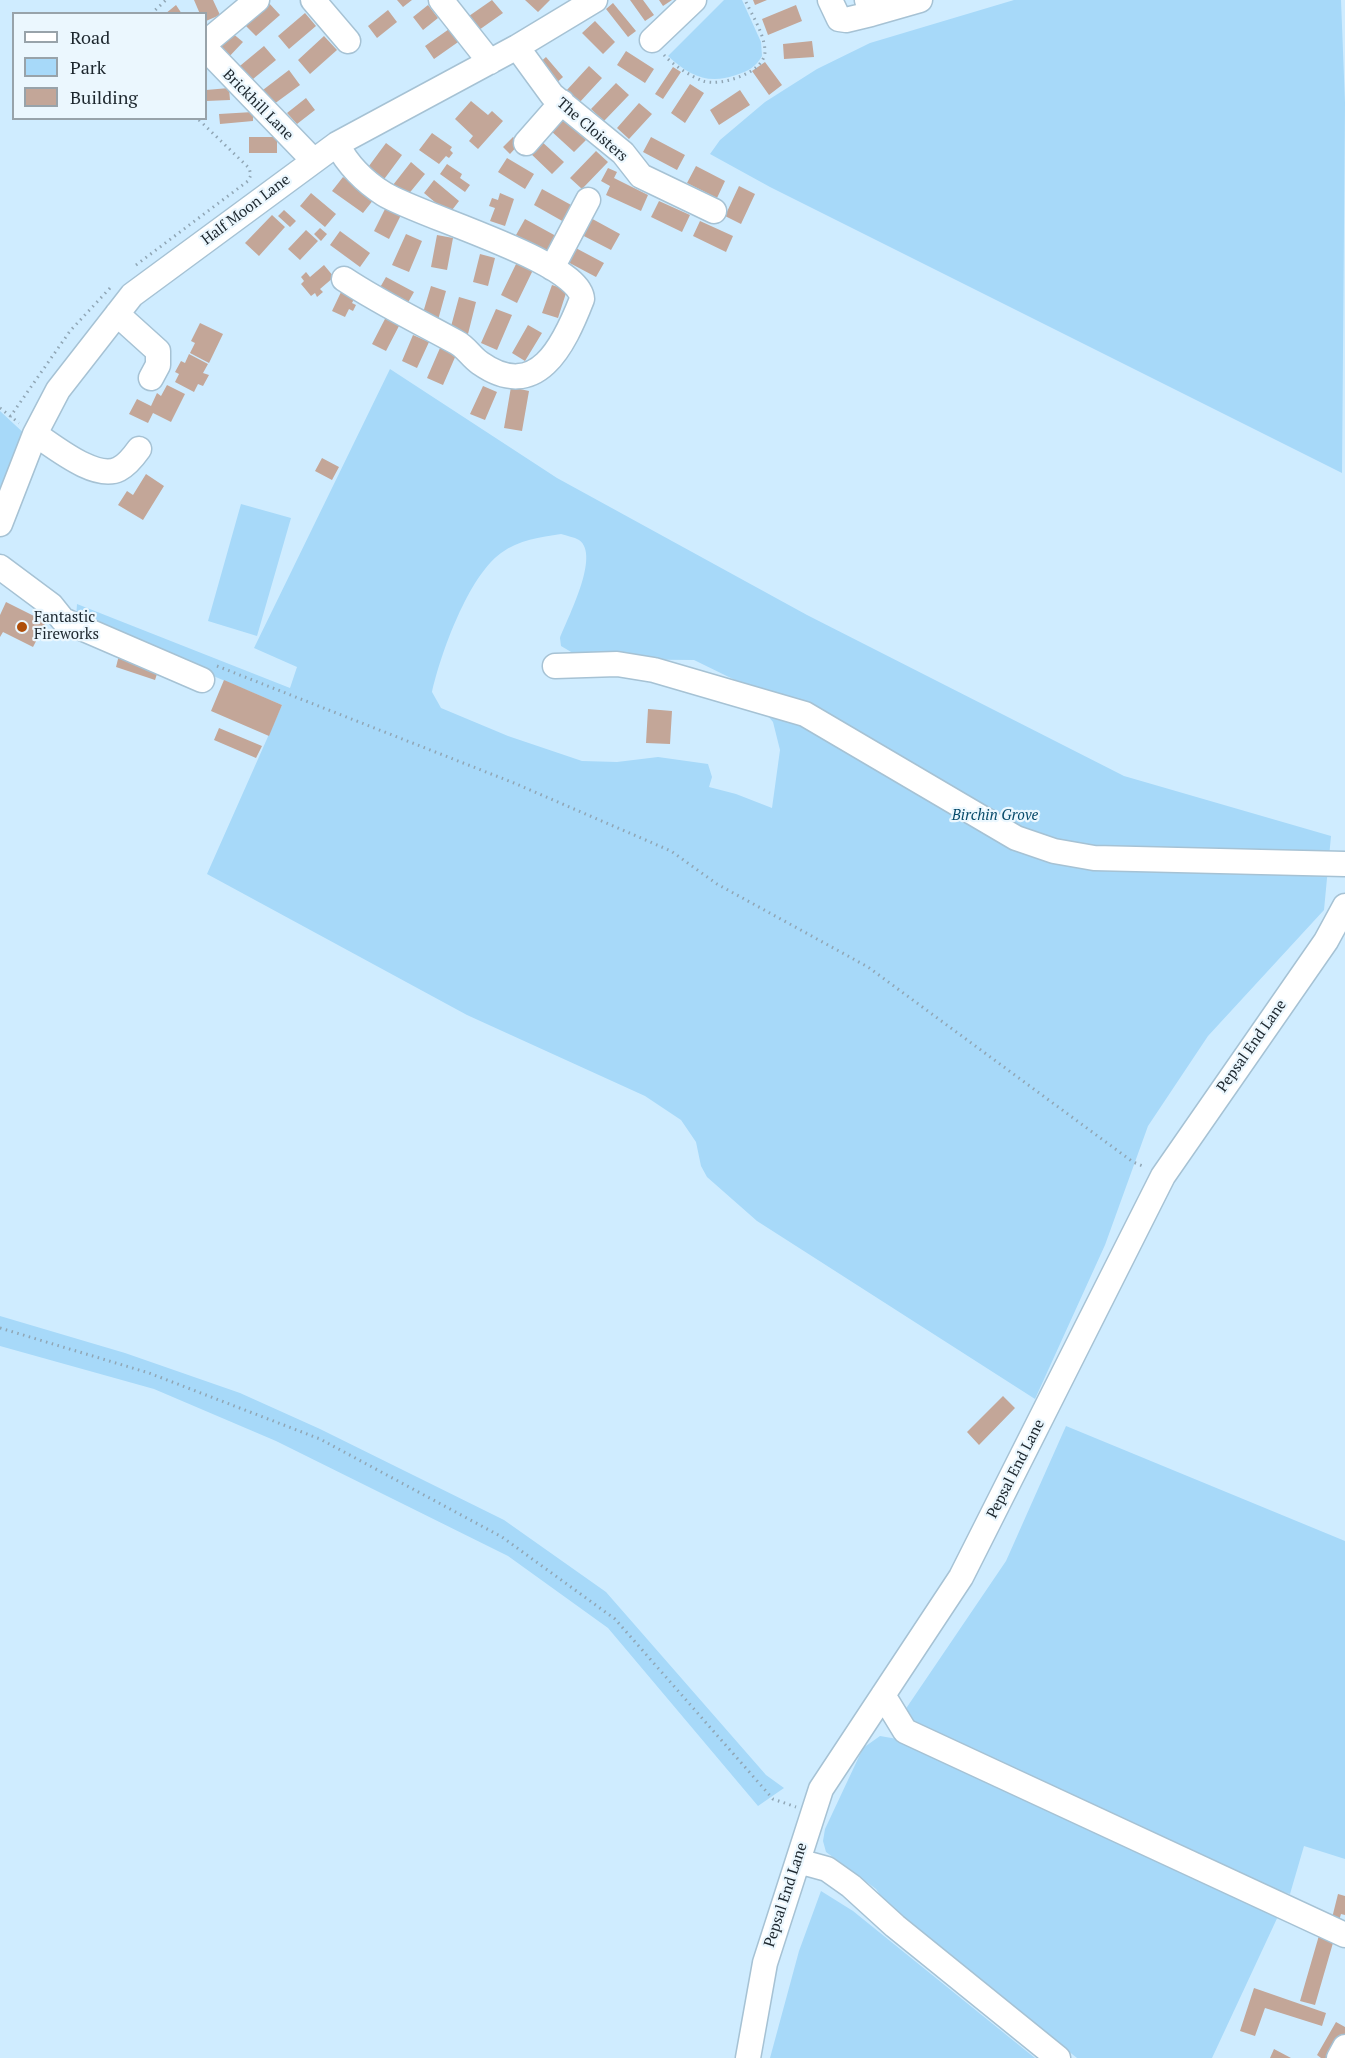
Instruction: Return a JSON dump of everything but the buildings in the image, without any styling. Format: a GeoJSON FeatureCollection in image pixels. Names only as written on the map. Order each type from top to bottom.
{"type":"FeatureCollection","features":[{"type":"Feature","properties":{"kind":"street","name":"Brickhill Lane"},"geometry":{"type":"LineString","coordinates":[[207,44],[208,40],[257,0]]}},
{"type":"Feature","properties":{"kind":"street"},"geometry":{"type":"LineString","coordinates":[[313,0],[348,41]]}},
{"type":"Feature","properties":{"kind":"street"},"geometry":{"type":"LineString","coordinates":[[441,0],[490,62]]}},
{"type":"Feature","properties":{"kind":"street","name":"Half Moon Lane"},"geometry":{"type":"LineString","coordinates":[[0,524],[35,434],[58,390],[132,295],[337,144],[517,47],[594,0]]}},
{"type":"Feature","properties":{"kind":"street"},"geometry":{"type":"LineString","coordinates":[[652,40],[694,0]]}},
{"type":"Feature","properties":{"kind":"street"},"geometry":{"type":"LineString","coordinates":[[830,0],[839,19],[846,20],[869,7],[906,2]]}},
{"type":"Feature","properties":{"kind":"street","name":"The Cloisters"},"geometry":{"type":"LineString","coordinates":[[517,47],[535,74],[562,102],[623,153],[640,176],[714,211]]}},
{"type":"Feature","properties":{"kind":"street","name":"Brickhill Lane"},"geometry":{"type":"LineString","coordinates":[[207,50],[313,160]]}},
{"type":"Feature","properties":{"kind":"street"},"geometry":{"type":"LineString","coordinates":[[526,143],[562,102]]}},
{"type":"Feature","properties":{"kind":"street"},"geometry":{"type":"LineString","coordinates":[[337,144],[344,158],[384,194],[429,216],[491,239],[552,268],[577,285],[582,299],[552,358],[538,372],[530,375],[509,375],[479,363],[459,343],[371,298],[344,279]]}},
{"type":"Feature","properties":{"kind":"street"},"geometry":{"type":"LineString","coordinates":[[552,268],[588,200]]}},
{"type":"Feature","properties":{"kind":"street"},"geometry":{"type":"LineString","coordinates":[[117,314],[158,351],[158,365],[151,378]]}},
{"type":"Feature","properties":{"kind":"street"},"geometry":{"type":"LineString","coordinates":[[35,434],[97,470],[112,472],[122,468],[139,449]]}},
{"type":"Feature","properties":{"kind":"street"},"geometry":{"type":"LineString","coordinates":[[2,570],[51,605],[63,621],[204,671]]}},
{"type":"Feature","properties":{"kind":"street"},"geometry":{"type":"LineString","coordinates":[[555,666],[617,664],[654,670],[805,714],[1016,838],[1054,851],[1094,858],[1345,864]]}},
{"type":"Feature","properties":{"kind":"street","name":"Pepsal End Lane"},"geometry":{"type":"LineString","coordinates":[[748,2058],[765,1963],[821,1790],[961,1576],[1163,1176],[1326,942],[1345,906]]}},
{"type":"Feature","properties":{"kind":"street"},"geometry":{"type":"LineString","coordinates":[[883,1695],[905,1731],[1345,1935]]}},
{"type":"Feature","properties":{"kind":"street"},"geometry":{"type":"LineString","coordinates":[[798,1861],[827,1869],[851,1886],[895,1926],[1058,2058]]}},
{"type":"Feature","properties":{"kind":"street"},"geometry":{"type":"LineString","coordinates":[[1339,2058],[1345,2047]]}},
{"type":"Feature","properties":{"kind":"path"},"geometry":{"type":"LineString","coordinates":[[153,12],[166,0]]}},
{"type":"Feature","properties":{"kind":"path"},"geometry":{"type":"LineString","coordinates":[[652,40],[669,61],[702,81],[726,81],[750,71],[763,60],[765,52],[764,43],[745,0]]}},
{"type":"Feature","properties":{"kind":"path"},"geometry":{"type":"LineString","coordinates":[[204,671],[514,783],[671,851],[717,884],[868,968],[1133,1162],[1163,1176]]}},
{"type":"Feature","properties":{"kind":"path"},"geometry":{"type":"LineString","coordinates":[[0,1328],[149,1373],[320,1439],[502,1537],[615,1620],[773,1799],[812,1813]]}},
{"type":"Feature","properties":{"kind":"green space"},"geometry":{"type":"Polygon","coordinates":[[[724,0],[742,0],[761,42],[762,56],[751,68],[736,75],[717,79],[700,77],[684,69],[668,56],[724,0]]]}},
{"type":"Feature","properties":{"kind":"green space"},"geometry":{"type":"Polygon","coordinates":[[[1014,0],[1341,0],[1345,103],[1342,473],[770,187],[710,154],[720,140],[765,102],[817,69],[870,43],[1014,0]]]}},
{"type":"Feature","properties":{"kind":"green space","name":"Birchin Grove"},"geometry":{"type":"Polygon","coordinates":[[[390,369],[557,478],[807,615],[1124,776],[1331,836],[1324,910],[1208,1036],[1148,1126],[1105,1245],[1035,1399],[757,1221],[707,1177],[701,1166],[696,1142],[681,1120],[645,1096],[467,1015],[207,874],[282,705],[76,618],[77,604],[290,688],[297,667],[254,648],[390,369]],[[561,534],[515,545],[501,553],[489,564],[478,579],[449,637],[436,676],[432,692],[441,708],[508,736],[582,761],[617,762],[658,757],[708,764],[712,777],[709,787],[736,794],[772,808],[780,750],[773,722],[739,682],[694,660],[583,659],[561,646],[560,638],[585,573],[586,559],[585,548],[579,540],[561,534]]]}},
{"type":"Feature","properties":{"kind":"green space"},"geometry":{"type":"Polygon","coordinates":[[[0,411],[28,437],[0,505],[0,411]]]}},
{"type":"Feature","properties":{"kind":"green space"},"geometry":{"type":"Polygon","coordinates":[[[241,504],[291,518],[257,636],[208,621],[241,504]]]}},
{"type":"Feature","properties":{"kind":"green space"},"geometry":{"type":"Polygon","coordinates":[[[0,1316],[125,1353],[240,1393],[320,1429],[504,1520],[606,1592],[766,1775],[784,1788],[758,1806],[608,1628],[508,1556],[276,1441],[154,1389],[0,1346],[0,1316]]]}},
{"type":"Feature","properties":{"kind":"green space"},"geometry":{"type":"Polygon","coordinates":[[[1066,1426],[1345,1541],[1345,1859],[1304,1846],[1290,1894],[1266,1887],[912,1721],[905,1710],[1006,1561],[1066,1426]]]}},
{"type":"Feature","properties":{"kind":"green space"},"geometry":{"type":"Polygon","coordinates":[[[880,1736],[903,1740],[1280,1912],[1212,2058],[1077,2058],[889,1908],[876,1889],[826,1852],[823,1841],[825,1829],[863,1748],[880,1736]]]}},
{"type":"Feature","properties":{"kind":"green space"},"geometry":{"type":"Polygon","coordinates":[[[821,1891],[853,1911],[1035,2058],[770,2058],[799,1951],[821,1891]]]}},
{"type":"Feature","properties":{"kind":"place","name":"Fantastic Fireworks"},"geometry":{"type":"Point","coordinates":[22,627]}}]}
